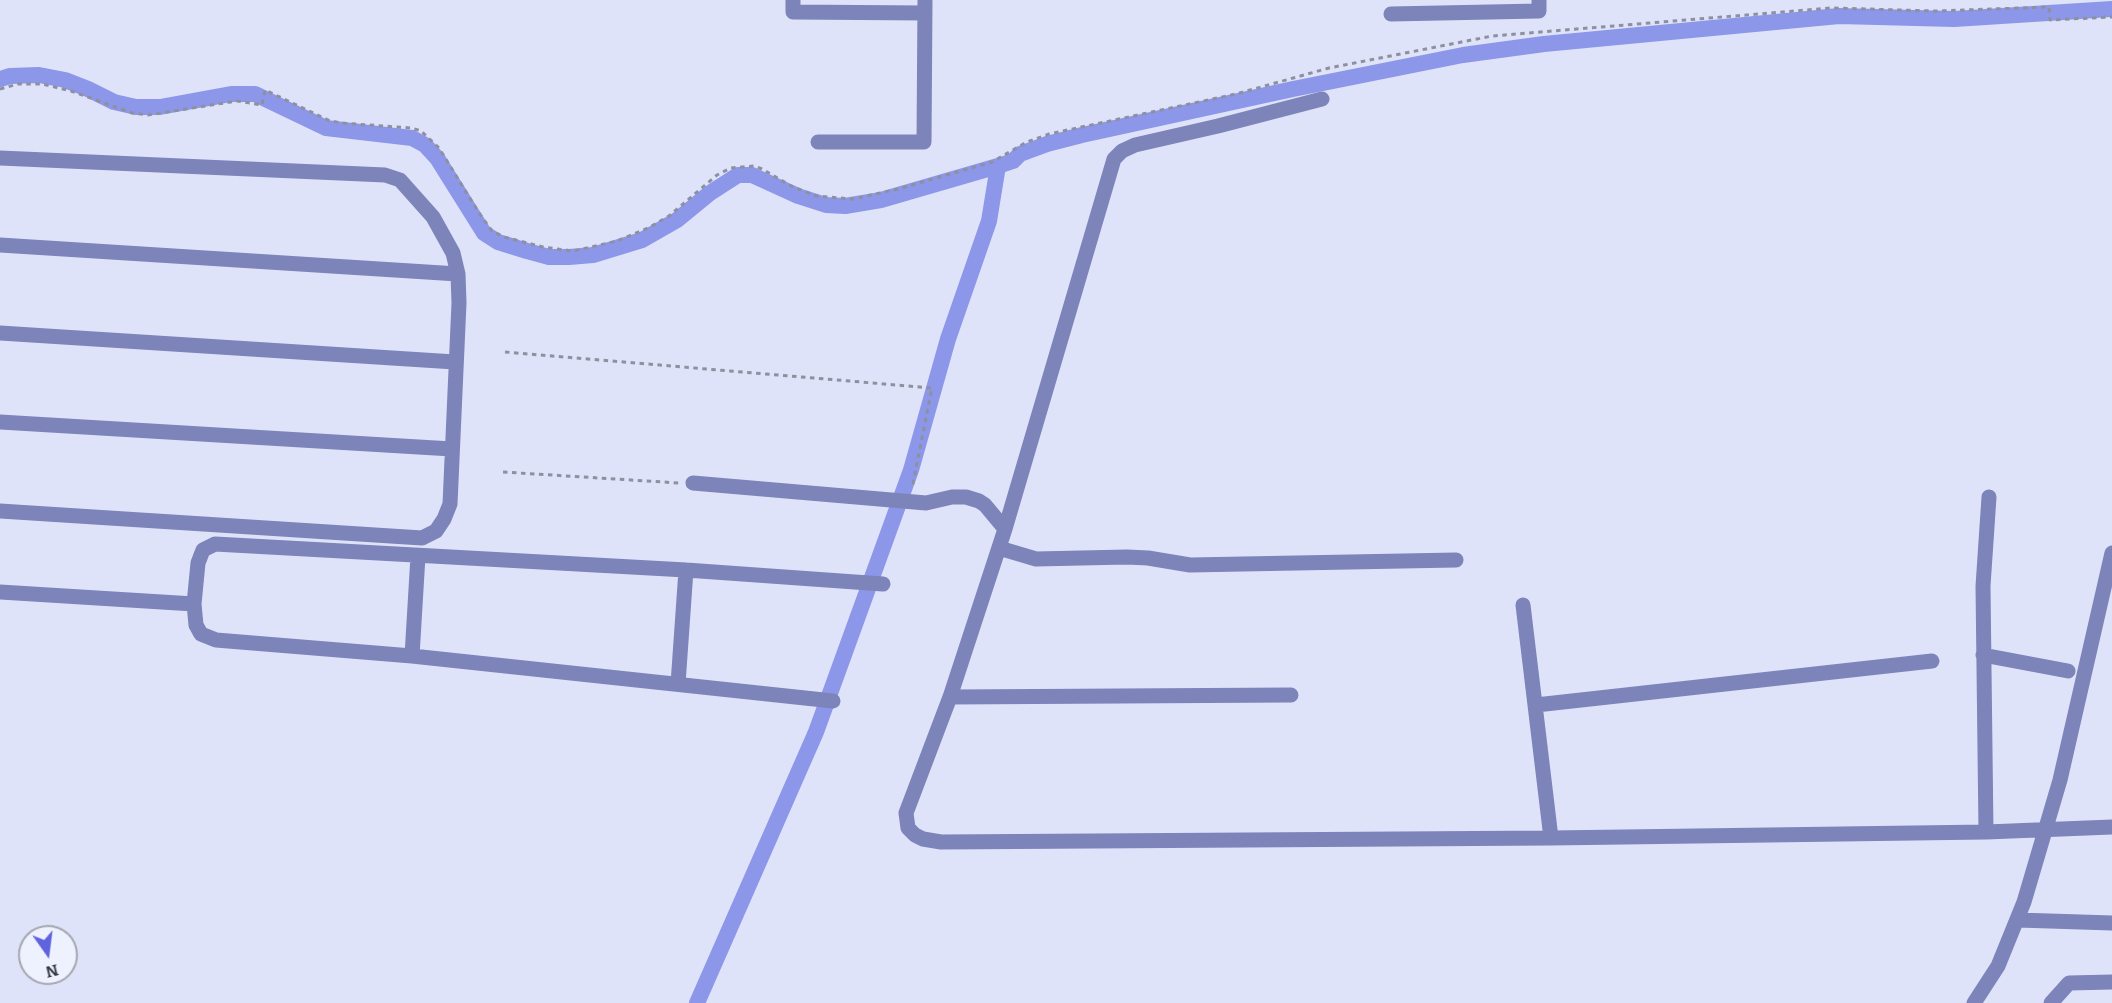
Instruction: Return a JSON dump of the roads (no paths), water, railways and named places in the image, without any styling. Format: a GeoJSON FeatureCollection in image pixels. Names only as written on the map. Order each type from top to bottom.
{"type":"FeatureCollection","features":[{"type":"Feature","properties":{"kind":"street"},"geometry":{"type":"LineString","coordinates":[[793,0],[792,12],[925,7],[924,142],[818,142]]}},
{"type":"Feature","properties":{"kind":"street"},"geometry":{"type":"LineString","coordinates":[[1391,14],[1539,11],[1539,0]]}},
{"type":"Feature","properties":{"kind":"street"},"geometry":{"type":"LineString","coordinates":[[1322,99],[1135,145],[1122,150],[1114,159],[1005,530],[950,697],[906,813],[908,828],[915,835],[941,842],[1551,838],[1986,832],[2112,827]]}},
{"type":"Feature","properties":{"kind":"street"},"geometry":{"type":"LineString","coordinates":[[0,158],[385,175],[400,180],[433,217],[453,253],[458,274],[459,303],[450,504],[436,531],[422,538],[0,511]]}},
{"type":"Feature","properties":{"kind":"street"},"geometry":{"type":"LineString","coordinates":[[0,245],[458,274]]}},
{"type":"Feature","properties":{"kind":"street"},"geometry":{"type":"LineString","coordinates":[[0,333],[455,362]]}},
{"type":"Feature","properties":{"kind":"street"},"geometry":{"type":"LineString","coordinates":[[0,422],[452,449]]}},
{"type":"Feature","properties":{"kind":"street"},"geometry":{"type":"LineString","coordinates":[[693,483],[926,503],[959,497],[979,501],[985,505],[1005,530]]}},
{"type":"Feature","properties":{"kind":"street"},"geometry":{"type":"LineString","coordinates":[[1986,832],[1983,586],[1989,497]]}},
{"type":"Feature","properties":{"kind":"street"},"geometry":{"type":"LineString","coordinates":[[833,700],[412,656],[216,640],[201,634],[196,624],[194,604],[198,563],[203,550],[215,544],[686,570],[883,584]]}},
{"type":"Feature","properties":{"kind":"street"},"geometry":{"type":"LineString","coordinates":[[999,548],[1036,559],[1127,557],[1190,565],[1456,560]]}},
{"type":"Feature","properties":{"kind":"street"},"geometry":{"type":"LineString","coordinates":[[1974,1003],[1998,966],[2018,920],[2046,829],[2060,780],[2112,553]]}},
{"type":"Feature","properties":{"kind":"street"},"geometry":{"type":"LineString","coordinates":[[412,656],[418,556]]}},
{"type":"Feature","properties":{"kind":"street"},"geometry":{"type":"LineString","coordinates":[[678,684],[686,570]]}},
{"type":"Feature","properties":{"kind":"street"},"geometry":{"type":"LineString","coordinates":[[0,592],[194,604]]}},
{"type":"Feature","properties":{"kind":"street"},"geometry":{"type":"LineString","coordinates":[[1523,605],[1551,838]]}},
{"type":"Feature","properties":{"kind":"street"},"geometry":{"type":"LineString","coordinates":[[1983,655],[2068,671]]}},
{"type":"Feature","properties":{"kind":"street"},"geometry":{"type":"LineString","coordinates":[[1536,705],[1932,662]]}},
{"type":"Feature","properties":{"kind":"street"},"geometry":{"type":"LineString","coordinates":[[950,697],[1291,695]]}},
{"type":"Feature","properties":{"kind":"street"},"geometry":{"type":"LineString","coordinates":[[2018,920],[2112,923]]}},
{"type":"Feature","properties":{"kind":"street"},"geometry":{"type":"LineString","coordinates":[[2051,1003],[2069,983],[2112,982]]}},
{"type":"Feature","properties":{"kind":"waterway"},"geometry":{"type":"LineString","coordinates":[[0,79],[10,76],[39,75],[65,80],[114,102],[136,107],[160,107],[231,94],[255,94],[326,128],[412,138],[425,145],[437,158],[484,233],[498,242],[527,251],[549,257],[569,257],[593,255],[642,240],[677,220],[710,193],[738,175],[752,175],[798,196],[826,205],[845,206],[881,200],[998,166],[1013,161],[1020,154],[1047,144],[1082,135],[1463,55],[1544,44],[1839,16],[1954,19],[2112,9]]}},
{"type":"Feature","properties":{"kind":"waterway"},"geometry":{"type":"LineString","coordinates":[[697,1003],[816,732],[911,470],[948,339],[989,221],[998,166]]}}]}
